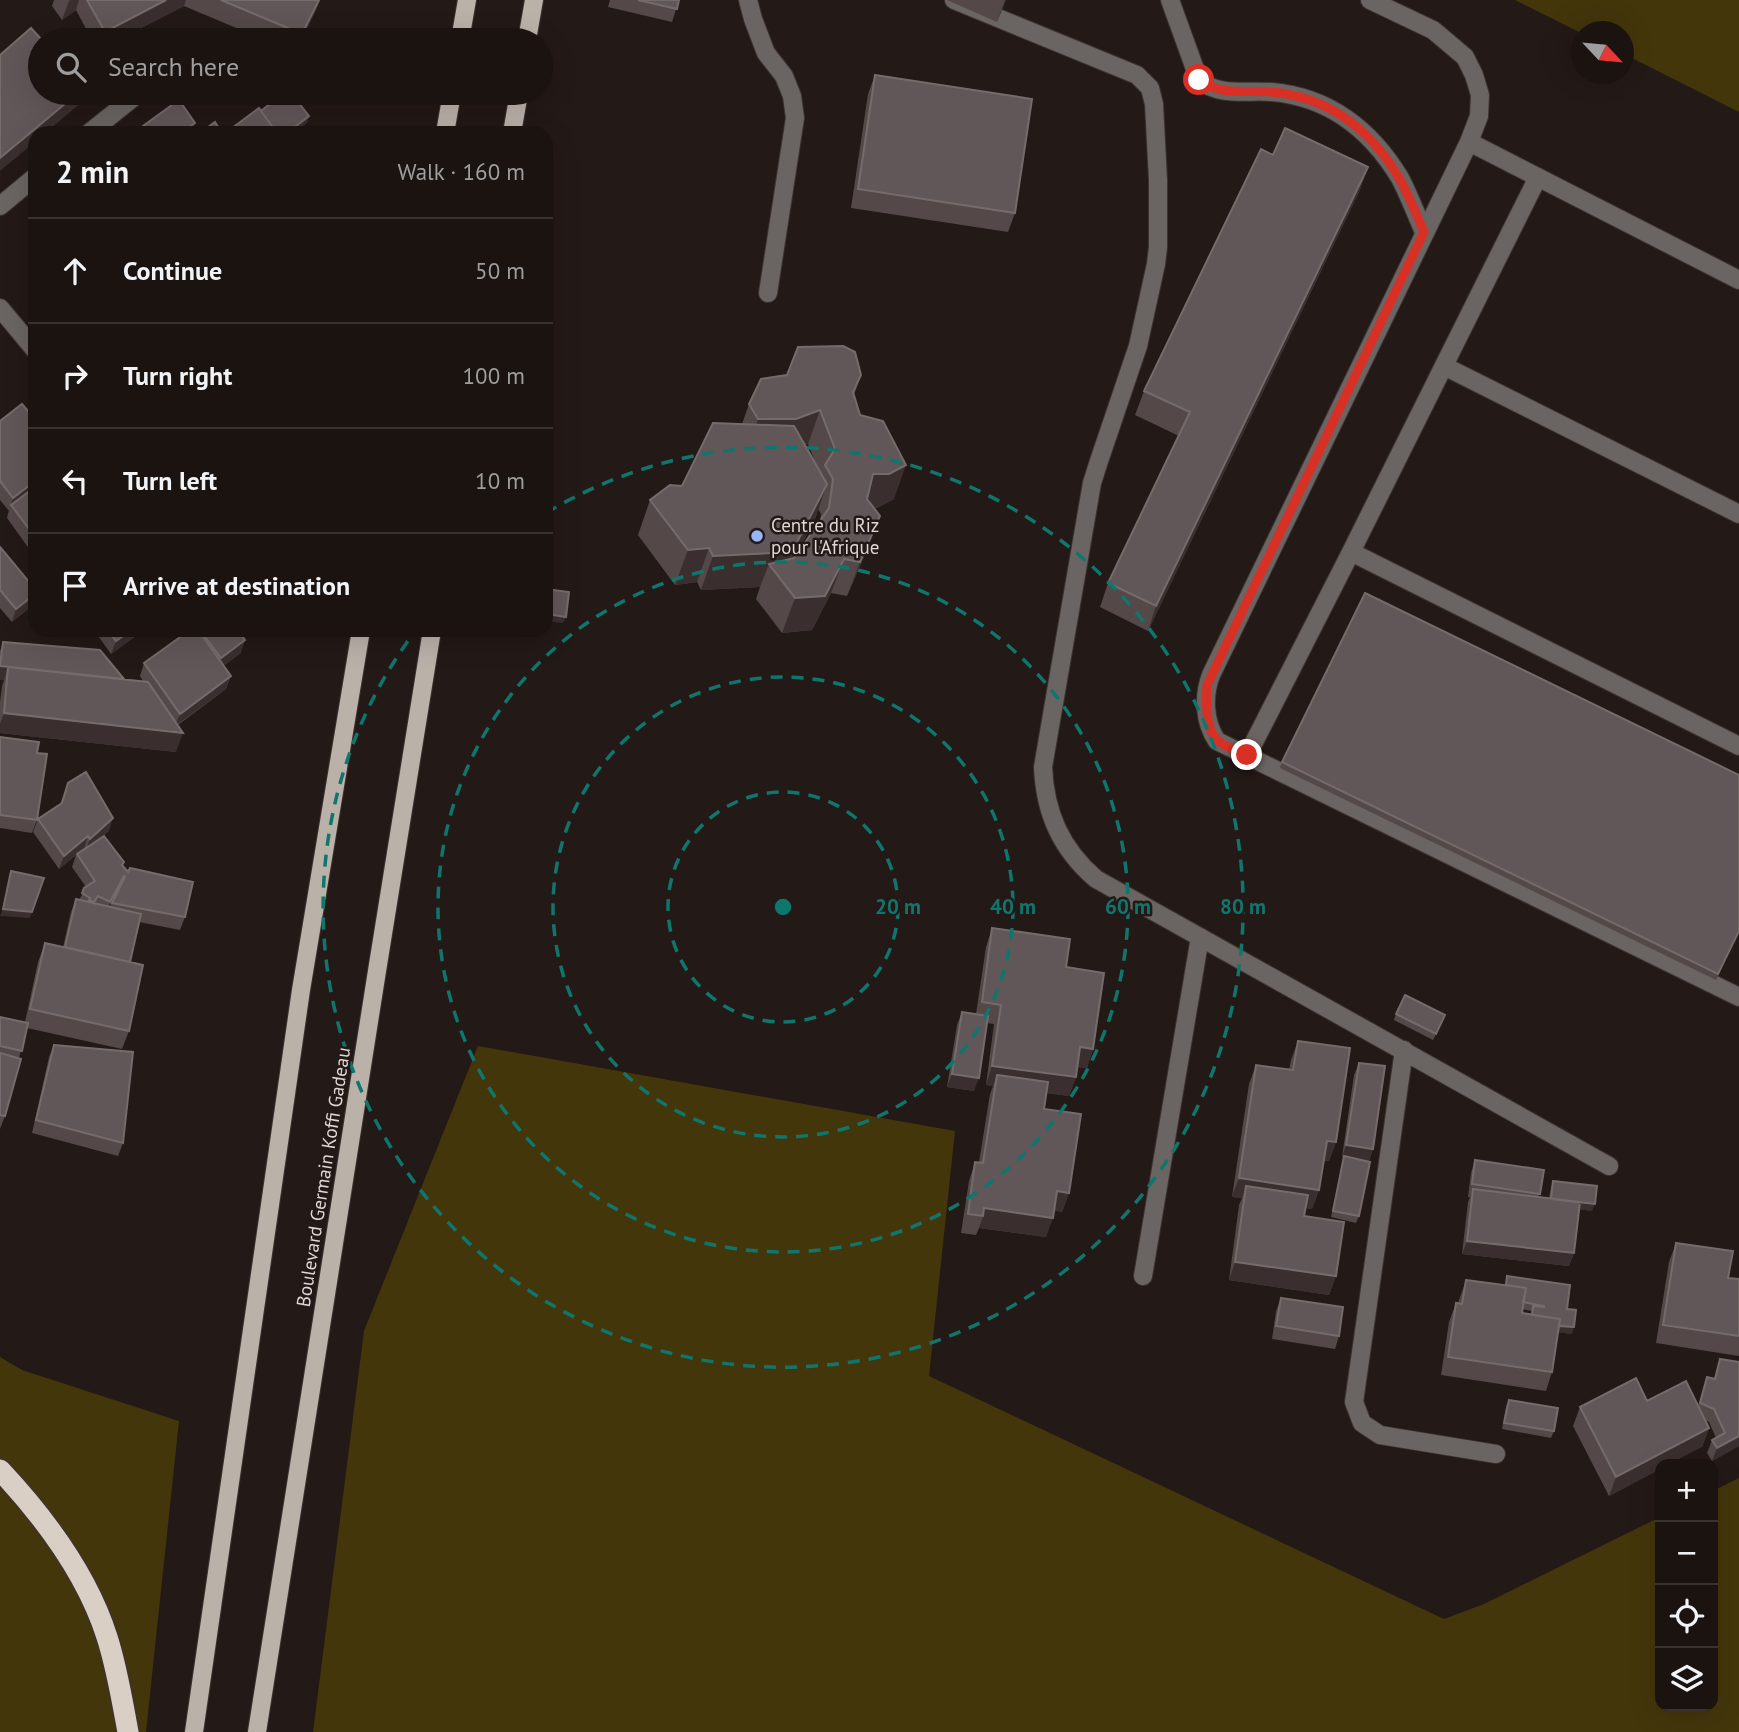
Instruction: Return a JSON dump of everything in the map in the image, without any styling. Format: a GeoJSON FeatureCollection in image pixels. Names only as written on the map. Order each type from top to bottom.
{"type":"FeatureCollection","features":[{"type":"Feature","properties":{"kind":"highway"},"geometry":{"type":"LineString","coordinates":[[0,1470],[58,1541],[90,1594],[107,1637],[128,1732]]}},
{"type":"Feature","properties":{"kind":"main road"},"geometry":{"type":"LineString","coordinates":[[462,28],[467,0]]}},
{"type":"Feature","properties":{"kind":"main road"},"geometry":{"type":"LineString","coordinates":[[529,28],[534,0]]}},
{"type":"Feature","properties":{"kind":"main road"},"geometry":{"type":"LineString","coordinates":[[446,126],[450,105]]}},
{"type":"Feature","properties":{"kind":"main road"},"geometry":{"type":"LineString","coordinates":[[513,126],[517,105]]}},
{"type":"Feature","properties":{"kind":"main road"},"geometry":{"type":"LineString","coordinates":[[194,1732],[301,990],[360,637]]}},
{"type":"Feature","properties":{"kind":"main road","name":"Boulevard Germain Koffi Gadeau"},"geometry":{"type":"LineString","coordinates":[[257,1732],[431,637]]}},
{"type":"Feature","properties":{"kind":"street"},"geometry":{"type":"LineString","coordinates":[[748,0],[766,53],[784,76],[792,96],[795,118],[768,293]]}},
{"type":"Feature","properties":{"kind":"street"},"geometry":{"type":"LineString","coordinates":[[954,0],[1138,75],[1150,88],[1154,104],[1158,180],[1156,264],[1138,346],[1092,484],[1042,767],[1047,804],[1057,830],[1080,865],[1096,879],[1609,1166]]}},
{"type":"Feature","properties":{"kind":"street"},"geometry":{"type":"LineString","coordinates":[[1170,0],[1199,80],[1217,90],[1273,92],[1316,101],[1350,120],[1381,150],[1401,180],[1424,232]]}},
{"type":"Feature","properties":{"kind":"street"},"geometry":{"type":"LineString","coordinates":[[1370,0],[1433,30],[1465,57],[1480,95],[1479,116],[1469,142],[1207,685],[1207,714],[1213,735],[1217,741],[1736,989]]}},
{"type":"Feature","properties":{"kind":"street"},"geometry":{"type":"LineString","coordinates":[[98,126],[124,105]]}},
{"type":"Feature","properties":{"kind":"street"},"geometry":{"type":"LineString","coordinates":[[1469,142],[1739,280]]}},
{"type":"Feature","properties":{"kind":"street"},"geometry":{"type":"LineString","coordinates":[[1247,755],[1538,177]]}},
{"type":"Feature","properties":{"kind":"street"},"geometry":{"type":"LineString","coordinates":[[0,206],[28,183]]}},
{"type":"Feature","properties":{"kind":"street"},"geometry":{"type":"LineString","coordinates":[[0,308],[28,342]]}},
{"type":"Feature","properties":{"kind":"street"},"geometry":{"type":"LineString","coordinates":[[1444,366],[1739,514]]}},
{"type":"Feature","properties":{"kind":"street"},"geometry":{"type":"LineString","coordinates":[[1351,552],[1739,746]]}},
{"type":"Feature","properties":{"kind":"street"},"geometry":{"type":"LineString","coordinates":[[1143,1276],[1200,937]]}},
{"type":"Feature","properties":{"kind":"street"},"geometry":{"type":"LineString","coordinates":[[1405,1050],[1353,1402],[1362,1423],[1380,1434],[1496,1454]]}},
{"type":"Feature","properties":{"kind":"shaded area"},"geometry":{"type":"Polygon","coordinates":[[[1515,0],[1739,0],[1739,112],[1634,59],[1634,21],[1571,21],[1571,28],[1515,0]]]}},
{"type":"Feature","properties":{"kind":"shaded area"},"geometry":{"type":"Polygon","coordinates":[[[478,1046],[955,1131],[929,1376],[1444,1619],[1484,1604],[1655,1519],[1655,1711],[1718,1711],[1718,1488],[1739,1478],[1739,1732],[313,1732],[364,1331],[478,1046]]]}},
{"type":"Feature","properties":{"kind":"shaded area"},"geometry":{"type":"Polygon","coordinates":[[[0,1357],[22,1370],[179,1421],[146,1732],[0,1732],[0,1357]]]}},
{"type":"Feature","properties":{"kind":"building"},"geometry":{"type":"Polygon","coordinates":[[[87,0],[166,0],[113,28],[103,28],[87,0]]]}},
{"type":"Feature","properties":{"kind":"building"},"geometry":{"type":"Polygon","coordinates":[[[221,0],[319,0],[305,28],[288,28],[221,0]]]}},
{"type":"Feature","properties":{"kind":"building"},"geometry":{"type":"Polygon","coordinates":[[[638,0],[679,0],[677,9],[638,0]]]}},
{"type":"Feature","properties":{"kind":"building"},"geometry":{"type":"Polygon","coordinates":[[[28,31],[28,105],[64,105],[38,126],[28,126],[28,135],[0,158],[0,55],[28,31]]]}},
{"type":"Feature","properties":{"kind":"building"},"geometry":{"type":"Polygon","coordinates":[[[875,75],[1032,99],[1015,213],[858,189],[875,75]]]}},
{"type":"Feature","properties":{"kind":"building"},"geometry":{"type":"Polygon","coordinates":[[[172,105],[182,105],[195,123],[190,126],[143,126],[172,105]]]}},
{"type":"Feature","properties":{"kind":"building"},"geometry":{"type":"Polygon","coordinates":[[[269,105],[300,105],[309,116],[296,126],[272,126],[261,111],[269,105]]]}},
{"type":"Feature","properties":{"kind":"building"},"geometry":{"type":"Polygon","coordinates":[[[259,108],[272,126],[235,126],[259,108]]]}},
{"type":"Feature","properties":{"kind":"building"},"geometry":{"type":"Polygon","coordinates":[[[1285,128],[1368,167],[1156,606],[1108,583],[1190,412],[1144,391],[1261,149],[1273,155],[1285,128]]]}},
{"type":"Feature","properties":{"kind":"building"},"geometry":{"type":"Polygon","coordinates":[[[843,346],[855,352],[861,375],[853,392],[860,415],[883,421],[906,465],[889,474],[873,474],[867,499],[880,516],[860,562],[844,559],[825,596],[795,598],[769,564],[794,558],[829,508],[833,479],[825,465],[835,449],[820,410],[796,419],[758,419],[749,404],[761,379],[787,375],[798,347],[843,346]]]}},
{"type":"Feature","properties":{"kind":"building"},"geometry":{"type":"Polygon","coordinates":[[[22,404],[28,411],[28,486],[13,498],[0,481],[0,421],[22,404]]]}},
{"type":"Feature","properties":{"kind":"building"},"geometry":{"type":"Polygon","coordinates":[[[713,423],[794,426],[827,484],[792,552],[713,556],[709,548],[688,550],[650,500],[670,485],[682,486],[713,423]]]}},
{"type":"Feature","properties":{"kind":"building"},"geometry":{"type":"Polygon","coordinates":[[[28,492],[28,528],[11,505],[28,492]]]}},
{"type":"Feature","properties":{"kind":"building"},"geometry":{"type":"Polygon","coordinates":[[[0,547],[28,581],[28,600],[16,609],[0,590],[0,547]]]}},
{"type":"Feature","properties":{"kind":"building"},"geometry":{"type":"Polygon","coordinates":[[[553,590],[569,592],[566,617],[553,615],[553,590]]]}},
{"type":"Feature","properties":{"kind":"building"},"geometry":{"type":"Polygon","coordinates":[[[1365,593],[1739,775],[1739,931],[1718,974],[1282,762],[1365,593]]]}},
{"type":"Feature","properties":{"kind":"building"},"geometry":{"type":"Polygon","coordinates":[[[180,637],[203,637],[231,676],[180,714],[144,663],[180,637]]]}},
{"type":"Feature","properties":{"kind":"building"},"geometry":{"type":"Polygon","coordinates":[[[205,637],[243,637],[245,640],[221,658],[205,637]]]}},
{"type":"Feature","properties":{"kind":"building"},"geometry":{"type":"Polygon","coordinates":[[[3,642],[100,650],[124,679],[0,666],[3,642]]]}},
{"type":"Feature","properties":{"kind":"building"},"geometry":{"type":"Polygon","coordinates":[[[8,667],[148,682],[183,733],[4,713],[8,667]]]}},
{"type":"Feature","properties":{"kind":"building"},"geometry":{"type":"Polygon","coordinates":[[[0,737],[39,742],[37,753],[47,754],[37,820],[0,815],[0,737]]]}},
{"type":"Feature","properties":{"kind":"building"},"geometry":{"type":"Polygon","coordinates":[[[86,772],[113,818],[90,839],[88,836],[64,856],[38,819],[62,803],[68,783],[86,772]]]}},
{"type":"Feature","properties":{"kind":"building"},"geometry":{"type":"Polygon","coordinates":[[[104,836],[124,862],[122,865],[128,872],[130,868],[193,882],[185,917],[112,903],[124,876],[110,902],[98,896],[94,902],[82,893],[84,888],[95,881],[77,854],[104,836]]]}},
{"type":"Feature","properties":{"kind":"building"},"geometry":{"type":"Polygon","coordinates":[[[11,871],[44,878],[32,912],[3,909],[11,871]]]}},
{"type":"Feature","properties":{"kind":"building"},"geometry":{"type":"Polygon","coordinates":[[[76,899],[141,914],[130,962],[65,947],[76,899]]]}},
{"type":"Feature","properties":{"kind":"building"},"geometry":{"type":"Polygon","coordinates":[[[992,928],[1070,939],[1066,967],[1104,973],[1093,1049],[1080,1047],[1076,1077],[992,1066],[1001,1005],[982,1002],[992,928]]]}},
{"type":"Feature","properties":{"kind":"building"},"geometry":{"type":"Polygon","coordinates":[[[45,943],[143,965],[129,1031],[30,1009],[45,943]]]}},
{"type":"Feature","properties":{"kind":"building"},"geometry":{"type":"Polygon","coordinates":[[[1405,995],[1445,1015],[1436,1034],[1396,1014],[1405,995]]]}},
{"type":"Feature","properties":{"kind":"building"},"geometry":{"type":"Polygon","coordinates":[[[962,1012],[988,1016],[979,1078],[952,1074],[962,1012]]]}},
{"type":"Feature","properties":{"kind":"building"},"geometry":{"type":"Polygon","coordinates":[[[0,1017],[28,1023],[22,1051],[0,1046],[0,1017]]]}},
{"type":"Feature","properties":{"kind":"building"},"geometry":{"type":"Polygon","coordinates":[[[1298,1041],[1350,1048],[1336,1142],[1327,1141],[1319,1190],[1239,1178],[1256,1065],[1293,1070],[1298,1041]]]}},
{"type":"Feature","properties":{"kind":"building"},"geometry":{"type":"Polygon","coordinates":[[[54,1045],[133,1052],[123,1143],[36,1120],[54,1045]]]}},
{"type":"Feature","properties":{"kind":"building"},"geometry":{"type":"Polygon","coordinates":[[[0,1053],[21,1059],[5,1116],[0,1115],[0,1053]]]}},
{"type":"Feature","properties":{"kind":"building"},"geometry":{"type":"Polygon","coordinates":[[[1359,1063],[1385,1066],[1373,1149],[1346,1145],[1359,1063]]]}},
{"type":"Feature","properties":{"kind":"building"},"geometry":{"type":"Polygon","coordinates":[[[997,1075],[1048,1082],[1044,1109],[1081,1114],[1069,1193],[1057,1191],[1053,1218],[984,1208],[983,1216],[968,1214],[975,1162],[983,1163],[997,1075]]]}},
{"type":"Feature","properties":{"kind":"building"},"geometry":{"type":"Polygon","coordinates":[[[1344,1156],[1370,1162],[1359,1216],[1333,1211],[1344,1156]]]}},
{"type":"Feature","properties":{"kind":"building"},"geometry":{"type":"Polygon","coordinates":[[[1475,1160],[1544,1170],[1540,1194],[1472,1184],[1475,1160]]]}},
{"type":"Feature","properties":{"kind":"building"},"geometry":{"type":"Polygon","coordinates":[[[1553,1181],[1597,1186],[1595,1204],[1551,1199],[1553,1181]]]}},
{"type":"Feature","properties":{"kind":"building"},"geometry":{"type":"Polygon","coordinates":[[[1246,1186],[1308,1195],[1304,1216],[1344,1222],[1336,1276],[1235,1262],[1246,1186]]]}},
{"type":"Feature","properties":{"kind":"building"},"geometry":{"type":"Polygon","coordinates":[[[1473,1189],[1580,1202],[1574,1253],[1467,1241],[1473,1189]]]}},
{"type":"Feature","properties":{"kind":"building"},"geometry":{"type":"Polygon","coordinates":[[[1676,1243],[1733,1251],[1728,1278],[1739,1279],[1739,1336],[1663,1325],[1676,1243]]]}},
{"type":"Feature","properties":{"kind":"building"},"geometry":{"type":"Polygon","coordinates":[[[1507,1276],[1570,1285],[1567,1309],[1576,1310],[1574,1327],[1559,1326],[1560,1319],[1532,1315],[1533,1306],[1544,1306],[1523,1302],[1526,1288],[1506,1285],[1507,1276]]]}},
{"type":"Feature","properties":{"kind":"building"},"geometry":{"type":"Polygon","coordinates":[[[1466,1280],[1526,1288],[1522,1313],[1560,1319],[1552,1372],[1448,1357],[1456,1303],[1462,1304],[1466,1280]]]}},
{"type":"Feature","properties":{"kind":"building"},"geometry":{"type":"Polygon","coordinates":[[[1281,1298],[1343,1307],[1339,1336],[1276,1326],[1281,1298]]]}},
{"type":"Feature","properties":{"kind":"building"},"geometry":{"type":"Polygon","coordinates":[[[1720,1359],[1739,1362],[1739,1436],[1717,1448],[1712,1440],[1725,1433],[1714,1409],[1700,1403],[1707,1377],[1715,1379],[1720,1359]]]}},
{"type":"Feature","properties":{"kind":"building"},"geometry":{"type":"Polygon","coordinates":[[[1636,1378],[1647,1401],[1686,1381],[1709,1428],[1616,1477],[1580,1407],[1636,1378]]]}},
{"type":"Feature","properties":{"kind":"building"},"geometry":{"type":"Polygon","coordinates":[[[1509,1400],[1558,1408],[1554,1431],[1504,1423],[1509,1400]]]}},
{"type":"Feature","properties":{"kind":"place","name":"Centre du Riz pour l'Afrique"},"geometry":{"type":"Point","coordinates":[757,536]}},
{"type":"Feature","properties":{"kind":"route"},"geometry":{"type":"LineString","coordinates":[[1199,80],[1217,90],[1273,92],[1316,101],[1350,120],[1381,150],[1401,180],[1424,232],[1207,685],[1207,714],[1213,735],[1217,741],[1247,755]]}}]}
